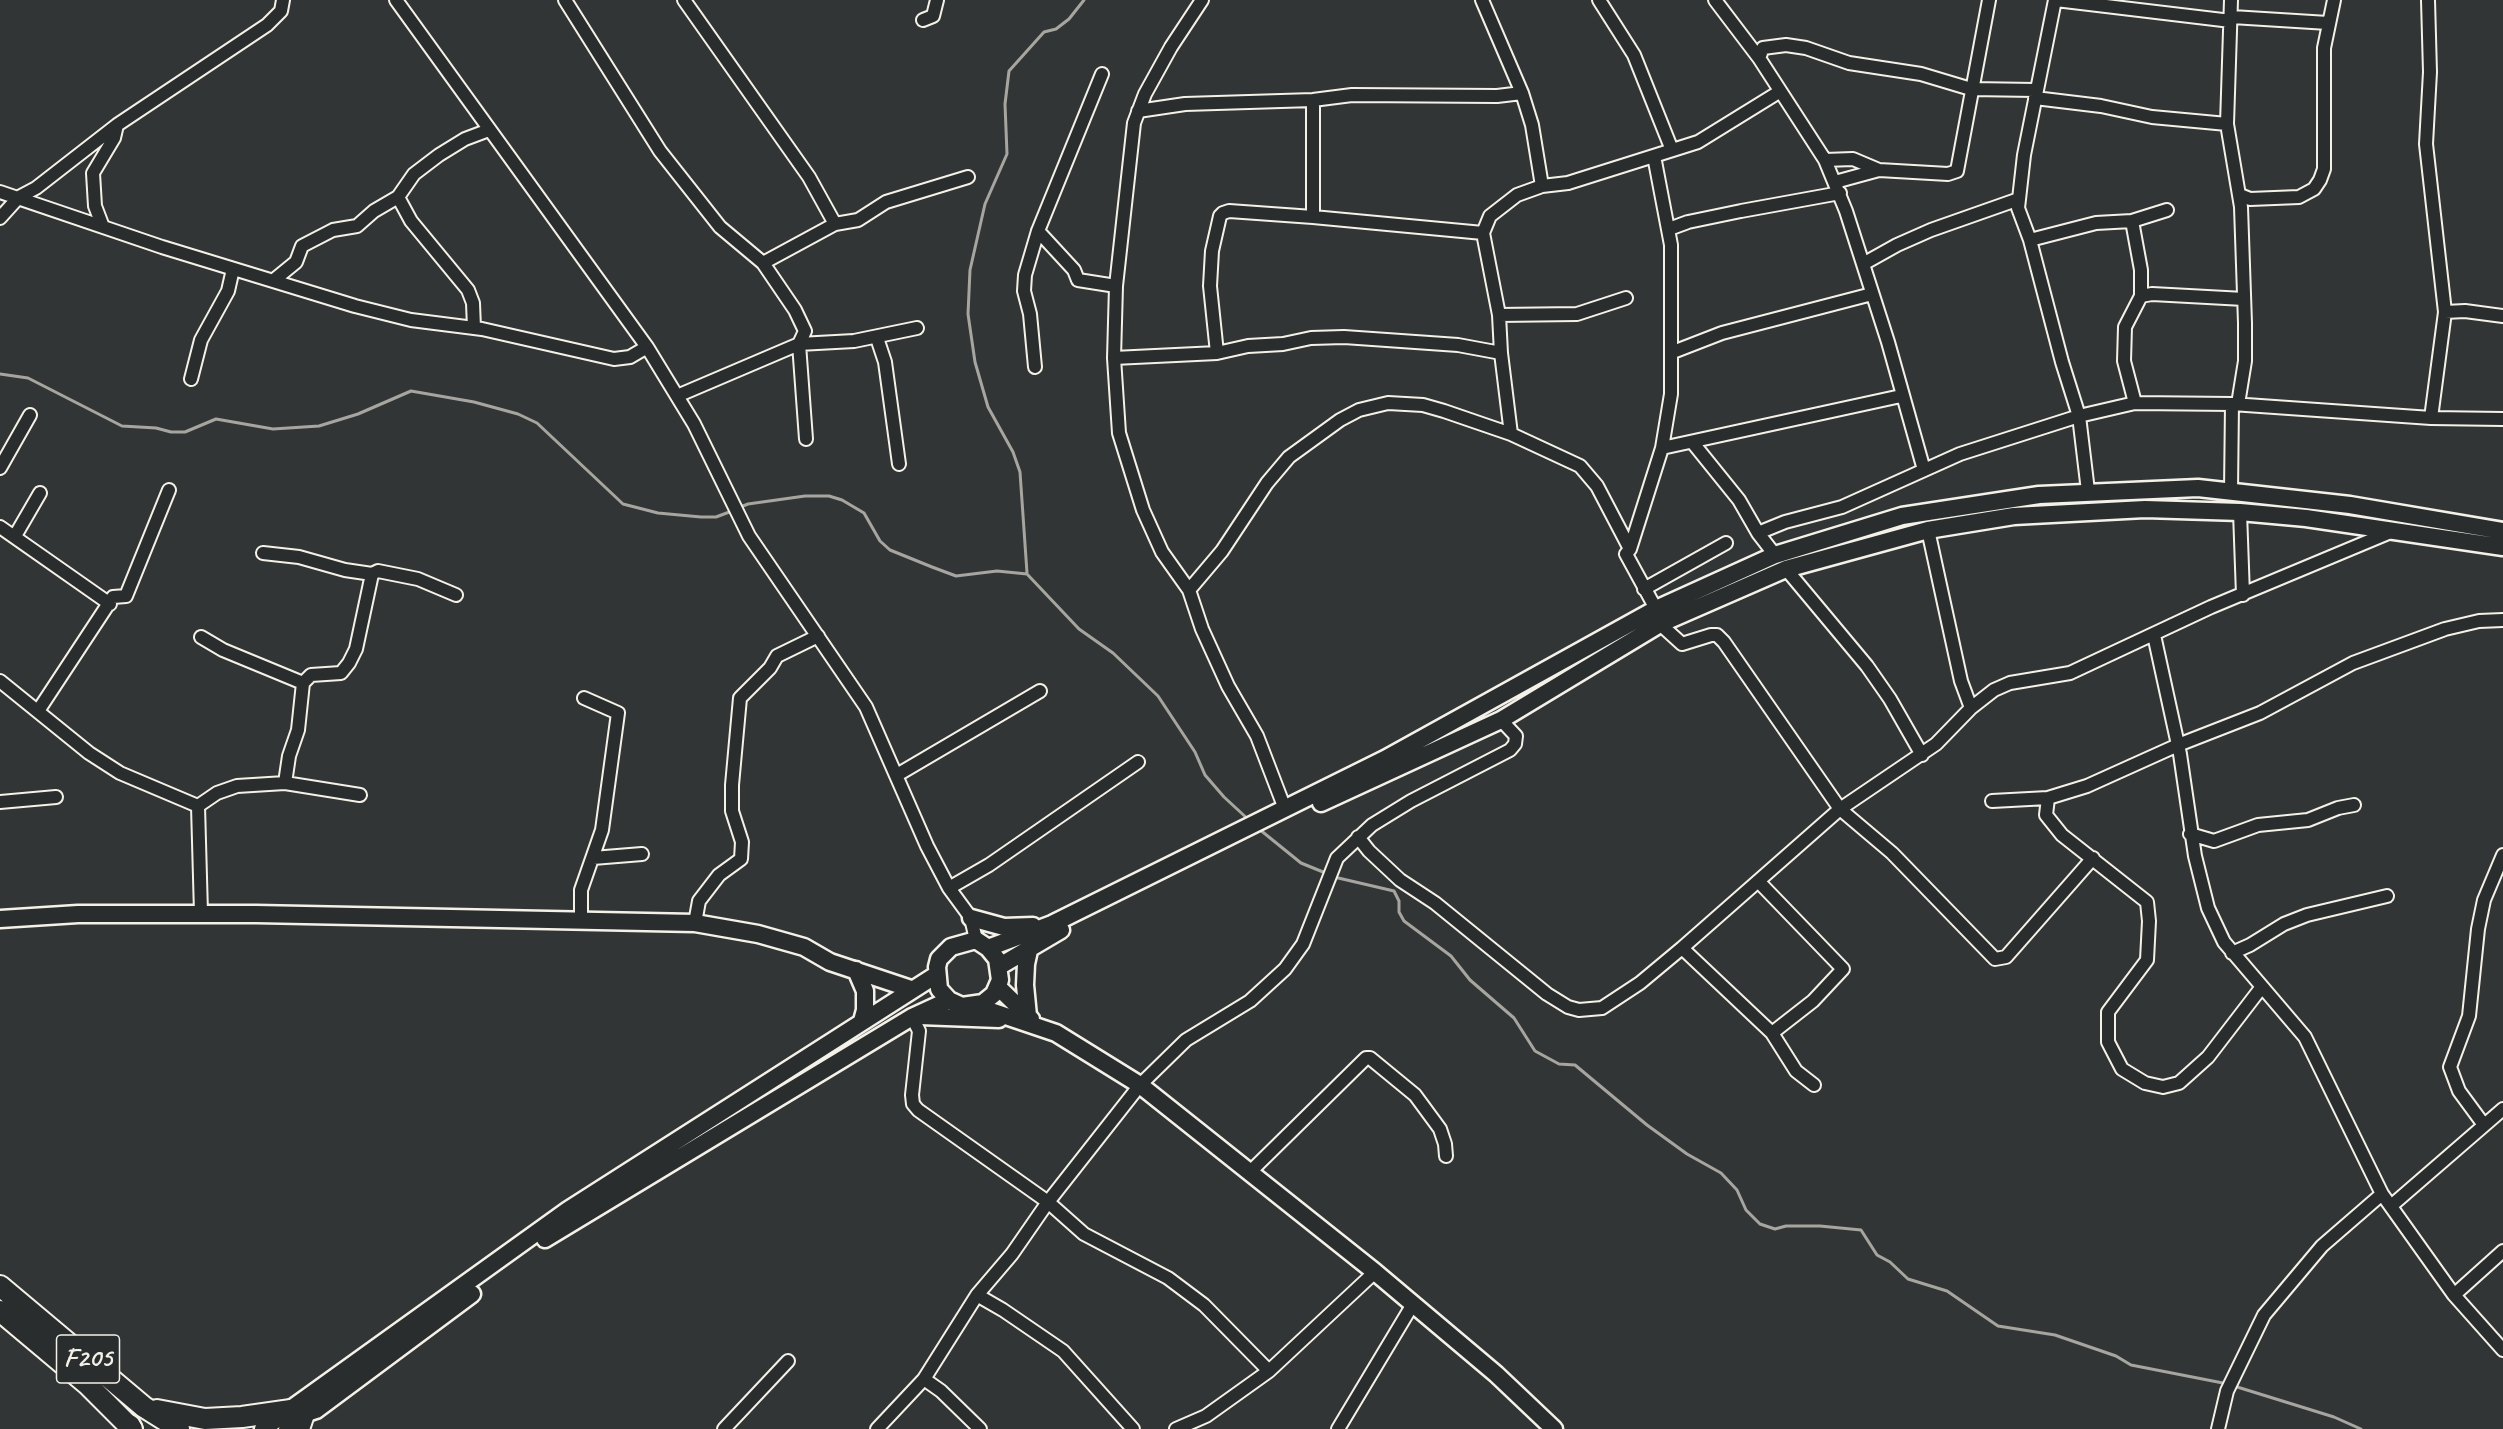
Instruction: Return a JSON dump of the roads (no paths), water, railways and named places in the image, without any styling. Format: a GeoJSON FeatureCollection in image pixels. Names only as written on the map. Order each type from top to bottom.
{"type":"FeatureCollection","features":[{"type":"Feature","properties":{"kind":"main road"},"geometry":{"type":"LineString","coordinates":[[144,1407],[205,1419],[242,1417],[295,1420],[568,1210],[923,982],[944,952],[958,943],[982,944],[1052,924],[1242,834],[1775,555],[1902,516],[1965,504],[2088,491],[2198,488],[2231,491],[2427,516],[2503,531]]}},
{"type":"Feature","properties":{"kind":"main road"},"geometry":{"type":"LineString","coordinates":[[1285,813],[1502,720],[1658,616],[1786,570],[1928,530],[2026,515],[2145,509],[2240,512],[2503,547]]}},
{"type":"Feature","properties":{"kind":"main road"},"geometry":{"type":"LineString","coordinates":[[1000,966],[1030,946],[1242,834]]}},
{"type":"Feature","properties":{"kind":"main road"},"geometry":{"type":"LineString","coordinates":[[0,919],[78,914],[201,914],[581,919],[695,923],[758,934],[804,947],[830,962],[856,970],[923,982]]}},
{"type":"Feature","properties":{"kind":"main road"},"geometry":{"type":"LineString","coordinates":[[971,918],[1004,927],[1052,924]]}},
{"type":"Feature","properties":{"kind":"main road"},"geometry":{"type":"LineString","coordinates":[[976,1006],[989,999],[998,987],[1000,966],[982,944]]}},
{"type":"Feature","properties":{"kind":"main road"},"geometry":{"type":"LineString","coordinates":[[1028,1020],[1025,985],[1030,946]]}},
{"type":"Feature","properties":{"kind":"main road"},"geometry":{"type":"LineString","coordinates":[[820,955],[837,953],[923,982],[939,989],[949,1000],[962,1006],[976,1006],[1028,1020],[1056,1032],[1140,1085],[1375,1272],[1526,1401],[1554,1429]]}},
{"type":"Feature","properties":{"kind":"main road"},"geometry":{"type":"LineString","coordinates":[[856,970],[864,991],[865,1010],[862,1021]]}},
{"type":"Feature","properties":{"kind":"main road"},"geometry":{"type":"LineString","coordinates":[[998,987],[1028,1020]]}},
{"type":"Feature","properties":{"kind":"main road"},"geometry":{"type":"LineString","coordinates":[[263,1429],[295,1420],[316,1410],[542,1241],[914,1017],[949,1000]]}},
{"type":"Feature","properties":{"kind":"main road"},"geometry":{"type":"LineString","coordinates":[[914,1017],[1028,1020]]}},
{"type":"Feature","properties":{"kind":"main road","name":"F205"},"geometry":{"type":"LineString","coordinates":[[0,1286],[144,1407],[179,1429]]}},
{"type":"Feature","properties":{"kind":"main road","name":"F205"},"geometry":{"type":"LineString","coordinates":[[0,1311],[87,1384],[130,1428]]}},
{"type":"Feature","properties":{"kind":"street"},"geometry":{"type":"LineString","coordinates":[[0,218],[19,197],[36,188],[117,125],[267,25],[281,11],[283,0]]}},
{"type":"Feature","properties":{"kind":"street"},"geometry":{"type":"LineString","coordinates":[[396,0],[647,347],[694,424],[749,536],[866,707],[949,888],[971,918],[982,944]]}},
{"type":"Feature","properties":{"kind":"street"},"geometry":{"type":"LineString","coordinates":[[565,0],[660,151],[720,227],[763,263],[801,320],[805,331],[799,344],[806,439]]}},
{"type":"Feature","properties":{"kind":"street"},"geometry":{"type":"LineString","coordinates":[[684,0],[809,177],[835,224]]}},
{"type":"Feature","properties":{"kind":"street"},"geometry":{"type":"LineString","coordinates":[[923,20],[933,16],[937,0]]}},
{"type":"Feature","properties":{"kind":"street"},"geometry":{"type":"LineString","coordinates":[[1202,0],[1170,47],[1138,111],[1128,163],[1122,245],[1116,286],[1114,358],[1119,432],[1143,510],[1162,552],[1189,590],[1202,629],[1228,686],[1257,735],[1285,813]]}},
{"type":"Feature","properties":{"kind":"street"},"geometry":{"type":"LineString","coordinates":[[1482,0],[1522,93],[1532,125],[1542,186]]}},
{"type":"Feature","properties":{"kind":"street"},"geometry":{"type":"LineString","coordinates":[[1599,0],[1634,55],[1672,150]]}},
{"type":"Feature","properties":{"kind":"street"},"geometry":{"type":"LineString","coordinates":[[1715,0],[1759,58],[1825,160],[1837,188],[1895,363],[1902,396],[1924,470]]}},
{"type":"Feature","properties":{"kind":"street"},"geometry":{"type":"LineString","coordinates":[[1825,160],[1853,159],[1879,170],[1948,174],[1957,171],[1989,0]]}},
{"type":"Feature","properties":{"kind":"street"},"geometry":{"type":"LineString","coordinates":[[2088,491],[2079,416],[2062,362],[2030,240],[2018,208],[2024,155],[2055,0],[2231,19],[2328,23]]}},
{"type":"Feature","properties":{"kind":"street"},"geometry":{"type":"LineString","coordinates":[[2231,0],[2227,124],[2244,200],[2245,361],[2235,404],[2231,491]]}},
{"type":"Feature","properties":{"kind":"street"},"geometry":{"type":"LineString","coordinates":[[2244,200],[2299,197],[2314,189],[2320,180],[2324,169],[2324,48],[2334,0]]}},
{"type":"Feature","properties":{"kind":"street"},"geometry":{"type":"LineString","coordinates":[[2428,0],[2430,72],[2426,144],[2445,312],[2431,418]]}},
{"type":"Feature","properties":{"kind":"street"},"geometry":{"type":"LineString","coordinates":[[1759,58],[1763,48],[1769,45],[1796,46],[1849,63],[1921,74],[1971,89],[2035,94],[2152,117],[2227,124]]}},
{"type":"Feature","properties":{"kind":"street"},"geometry":{"type":"LineString","coordinates":[[1035,367],[1030,314],[1024,291],[1025,275],[1038,231],[1102,74]]}},
{"type":"Feature","properties":{"kind":"street"},"geometry":{"type":"LineString","coordinates":[[1511,434],[1501,353],[1499,315],[1483,232],[1490,216],[1503,204],[1542,186],[1568,183],[1698,142],[1779,92]]}},
{"type":"Feature","properties":{"kind":"street"},"geometry":{"type":"LineString","coordinates":[[1138,111],[1185,104],[1313,100],[1352,95],[1497,96],[1522,93]]}},
{"type":"Feature","properties":{"kind":"street"},"geometry":{"type":"LineString","coordinates":[[1312,217],[1313,100]]}},
{"type":"Feature","properties":{"kind":"street"},"geometry":{"type":"LineString","coordinates":[[465,139],[481,119]]}},
{"type":"Feature","properties":{"kind":"street"},"geometry":{"type":"LineString","coordinates":[[103,227],[95,206],[93,173],[114,138],[117,125]]}},
{"type":"Feature","properties":{"kind":"street"},"geometry":{"type":"LineString","coordinates":[[274,280],[296,262],[302,246],[333,230],[357,226],[375,211],[398,197],[414,174],[465,139],[489,130]]}},
{"type":"Feature","properties":{"kind":"street"},"geometry":{"type":"LineString","coordinates":[[1654,156],[1669,230],[1673,352],[1671,394],[1662,448],[1630,549],[1626,554],[1658,616],[1682,644],[1711,635],[1717,635],[1724,642],[1840,809],[1892,853],[1995,959],[2006,957],[2093,858]]}},
{"type":"Feature","properties":{"kind":"street"},"geometry":{"type":"LineString","coordinates":[[1669,230],[1688,222],[1837,188],[1879,170]]}},
{"type":"Feature","properties":{"kind":"street"},"geometry":{"type":"LineString","coordinates":[[763,263],[835,224],[858,220],[901,195],[968,177]]}},
{"type":"Feature","properties":{"kind":"street"},"geometry":{"type":"LineString","coordinates":[[0,192],[233,269],[355,306],[411,320],[474,328],[614,358],[630,357],[647,347]]}},
{"type":"Feature","properties":{"kind":"street"},"geometry":{"type":"LineString","coordinates":[[398,197],[411,221],[468,290],[473,303],[474,328]]}},
{"type":"Feature","properties":{"kind":"street"},"geometry":{"type":"LineString","coordinates":[[1863,264],[1931,230],[2019,199]]}},
{"type":"Feature","properties":{"kind":"street"},"geometry":{"type":"LineString","coordinates":[[2030,240],[2096,223],[2132,221],[2167,210]]}},
{"type":"Feature","properties":{"kind":"street"},"geometry":{"type":"LineString","coordinates":[[1217,353],[1210,286],[1212,251],[1220,216],[1228,211],[1483,232]]}},
{"type":"Feature","properties":{"kind":"street"},"geometry":{"type":"LineString","coordinates":[[2132,221],[2141,270],[2140,296],[2125,327],[2124,361],[2134,403]]}},
{"type":"Feature","properties":{"kind":"street"},"geometry":{"type":"LineString","coordinates":[[1038,231],[1074,270],[1078,280],[1116,286]]}},
{"type":"Feature","properties":{"kind":"street"},"geometry":{"type":"LineString","coordinates":[[192,379],[201,340],[228,291],[233,269]]}},
{"type":"Feature","properties":{"kind":"street"},"geometry":{"type":"LineString","coordinates":[[1673,352],[1722,333],[1872,294]]}},
{"type":"Feature","properties":{"kind":"street"},"geometry":{"type":"LineString","coordinates":[[2140,296],[2152,294],[2244,299]]}},
{"type":"Feature","properties":{"kind":"street"},"geometry":{"type":"LineString","coordinates":[[1499,315],[1576,314],[1626,298]]}},
{"type":"Feature","properties":{"kind":"street"},"geometry":{"type":"LineString","coordinates":[[2445,312],[2465,311],[2503,316]]}},
{"type":"Feature","properties":{"kind":"street"},"geometry":{"type":"LineString","coordinates":[[677,396],[799,344],[877,338],[917,328]]}},
{"type":"Feature","properties":{"kind":"street"},"geometry":{"type":"LineString","coordinates":[[1114,358],[1217,353],[1248,346],[1283,344],[1311,338],[1344,337],[1458,345],[1501,353]]}},
{"type":"Feature","properties":{"kind":"street"},"geometry":{"type":"LineString","coordinates":[[877,338],[885,362],[899,464]]}},
{"type":"Feature","properties":{"kind":"street"},"geometry":{"type":"LineString","coordinates":[[1662,448],[1694,443],[1902,396]]}},
{"type":"Feature","properties":{"kind":"street"},"geometry":{"type":"LineString","coordinates":[[1189,590],[1215,561],[1268,483],[1289,458],[1319,434],[1359,410],[1388,403],[1423,405],[1511,434],[1580,466],[1597,486],[1630,549]]}},
{"type":"Feature","properties":{"kind":"street"},"geometry":{"type":"LineString","coordinates":[[1758,533],[1785,522],[1842,507],[1960,454],[2079,416],[2134,403],[2235,404],[2431,418],[2503,419]]}},
{"type":"Feature","properties":{"kind":"street"},"geometry":{"type":"LineString","coordinates":[[0,468],[30,415]]}},
{"type":"Feature","properties":{"kind":"street"},"geometry":{"type":"LineString","coordinates":[[1694,443],[1739,500],[1758,533],[1775,555]]}},
{"type":"Feature","properties":{"kind":"street"},"geometry":{"type":"LineString","coordinates":[[38,711],[111,604],[113,597],[126,596],[169,490]]}},
{"type":"Feature","properties":{"kind":"street"},"geometry":{"type":"LineString","coordinates":[[15,536],[40,493]]}},
{"type":"Feature","properties":{"kind":"street"},"geometry":{"type":"LineString","coordinates":[[2240,512],[2243,595]]}},
{"type":"Feature","properties":{"kind":"street"},"geometry":{"type":"LineString","coordinates":[[0,527],[111,604]]}},
{"type":"Feature","properties":{"kind":"street"},"geometry":{"type":"LineString","coordinates":[[1928,530],[1961,681],[1971,708]]}},
{"type":"Feature","properties":{"kind":"street"},"geometry":{"type":"LineString","coordinates":[[1358,837],[1369,851],[1400,880],[1435,903],[1547,994],[1568,1007],[1579,1010],[1602,1008],[1640,983],[1682,948],[1840,809],[1922,755],[1952,730],[1971,708],[1994,690],[2010,683],[2070,673],[2393,531]]}},
{"type":"Feature","properties":{"kind":"street"},"geometry":{"type":"LineString","coordinates":[[1644,589],[1726,543]]}},
{"type":"Feature","properties":{"kind":"street"},"geometry":{"type":"LineString","coordinates":[[263,553],[299,557],[320,565],[372,574],[378,571],[418,579],[456,595]]}},
{"type":"Feature","properties":{"kind":"street"},"geometry":{"type":"LineString","coordinates":[[1786,570],[1867,666],[1890,699],[1922,755]]}},
{"type":"Feature","properties":{"kind":"street"},"geometry":{"type":"LineString","coordinates":[[285,783],[289,756],[298,730],[303,683],[311,675],[341,673],[349,663],[356,649],[372,574]]}},
{"type":"Feature","properties":{"kind":"street"},"geometry":{"type":"LineString","coordinates":[[1992,801],[2048,798],[2123,772],[2178,745],[2260,713],[2353,663],[2445,629],[2479,621],[2503,620]]}},
{"type":"Feature","properties":{"kind":"street"},"geometry":{"type":"LineString","coordinates":[[2154,635],[2178,745],[2190,834],[2208,908],[2224,942],[2261,988],[2278,1002],[2305,1037],[2382,1194],[2454,1295],[2503,1350]]}},
{"type":"Feature","properties":{"kind":"street"},"geometry":{"type":"LineString","coordinates":[[695,923],[699,901],[719,875],[741,859],[742,842],[732,811],[732,785],[740,698],[770,668],[777,656],[818,636]]}},
{"type":"Feature","properties":{"kind":"street"},"geometry":{"type":"LineString","coordinates":[[201,637],[223,650],[303,683]]}},
{"type":"Feature","properties":{"kind":"street"},"geometry":{"type":"LineString","coordinates":[[0,681],[89,753],[120,772],[198,806]]}},
{"type":"Feature","properties":{"kind":"street"},"geometry":{"type":"LineString","coordinates":[[897,775],[1040,691]]}},
{"type":"Feature","properties":{"kind":"street"},"geometry":{"type":"LineString","coordinates":[[581,919],[581,890],[602,830],[618,713],[584,698]]}},
{"type":"Feature","properties":{"kind":"street"},"geometry":{"type":"LineString","coordinates":[[877,1429],[924,1379],[977,1295],[1012,1254],[1048,1202],[1140,1085],[1186,1040],[1245,1005],[1285,969],[1303,944],[1337,858],[1358,837],[1412,801],[1510,750],[1515,744],[1516,736],[1502,720]]}},
{"type":"Feature","properties":{"kind":"street"},"geometry":{"type":"LineString","coordinates":[[949,888],[989,865],[1138,762]]}},
{"type":"Feature","properties":{"kind":"street"},"geometry":{"type":"LineString","coordinates":[[198,806],[217,793],[237,786],[285,783],[360,795]]}},
{"type":"Feature","properties":{"kind":"street"},"geometry":{"type":"LineString","coordinates":[[0,802],[56,796]]}},
{"type":"Feature","properties":{"kind":"street"},"geometry":{"type":"LineString","coordinates":[[2048,798],[2045,807],[2051,824],[2145,899],[2148,905],[2147,960],[2108,1012],[2108,1042],[2122,1069],[2145,1083],[2163,1087],[2179,1083],[2208,1057],[2261,988]]}},
{"type":"Feature","properties":{"kind":"street"},"geometry":{"type":"LineString","coordinates":[[2190,834],[2214,841],[2267,822],[2308,820],[2338,808],[2354,805]]}},
{"type":"Feature","properties":{"kind":"street"},"geometry":{"type":"LineString","coordinates":[[198,806],[201,914]]}},
{"type":"Feature","properties":{"kind":"street"},"geometry":{"type":"LineString","coordinates":[[593,858],[642,854]]}},
{"type":"Feature","properties":{"kind":"street"},"geometry":{"type":"LineString","coordinates":[[2484,1125],[2459,1091],[2450,1067],[2469,1016],[2478,929],[2484,900],[2503,855]]}},
{"type":"Feature","properties":{"kind":"street"},"geometry":{"type":"LineString","coordinates":[[1758,881],[1844,969],[1814,1001],[1772,1034]]}},
{"type":"Feature","properties":{"kind":"street"},"geometry":{"type":"LineString","coordinates":[[2232,953],[2284,924],[2307,915],[2387,896]]}},
{"type":"Feature","properties":{"kind":"street"},"geometry":{"type":"LineString","coordinates":[[1682,948],[1772,1034],[1796,1071],[1814,1085]]}},
{"type":"Feature","properties":{"kind":"street"},"geometry":{"type":"LineString","coordinates":[[914,1017],[919,1032],[912,1095],[913,1104],[918,1110],[1048,1202],[1084,1234],[1168,1278],[1204,1305],[1269,1371]]}},
{"type":"Feature","properties":{"kind":"street"},"geometry":{"type":"LineString","coordinates":[[1250,1172],[1366,1058],[1370,1058],[1415,1095],[1440,1129],[1446,1156]]}},
{"type":"Feature","properties":{"kind":"street"},"geometry":{"type":"LineString","coordinates":[[2391,1206],[2503,1109]]}},
{"type":"Feature","properties":{"kind":"street"},"geometry":{"type":"LineString","coordinates":[[2218,1429],[2233,1375],[2254,1332],[2277,1297],[2322,1246],[2382,1194]]}},
{"type":"Feature","properties":{"kind":"street"},"geometry":{"type":"LineString","coordinates":[[2454,1295],[2503,1251]]}},
{"type":"Feature","properties":{"kind":"street"},"geometry":{"type":"LineString","coordinates":[[1176,1429],[1206,1416],[1269,1371],[1375,1272]]}},
{"type":"Feature","properties":{"kind":"street"},"geometry":{"type":"LineString","coordinates":[[977,1295],[1063,1351],[1133,1429]]}},
{"type":"Feature","properties":{"kind":"street"},"geometry":{"type":"LineString","coordinates":[[1338,1429],[1413,1304]]}},
{"type":"Feature","properties":{"kind":"street"},"geometry":{"type":"LineString","coordinates":[[724,1429],[788,1361]]}},
{"type":"Feature","properties":{"kind":"street"},"geometry":{"type":"LineString","coordinates":[[924,1379],[941,1391],[980,1429]]}},
{"type":"Feature","properties":{"kind":"waterway"},"geometry":{"type":"LineString","coordinates":[[1027,573],[1020,472],[1013,452],[988,407],[975,362],[968,314],[970,270],[985,204],[1007,154],[1005,104],[1009,71],[1044,32],[1056,29],[1069,19],[1084,0]]}},
{"type":"Feature","properties":{"kind":"waterway"},"geometry":{"type":"LineString","coordinates":[[0,374],[28,378],[122,426],[156,428],[171,432],[185,432],[216,419],[273,429],[319,426],[358,414],[411,391],[474,402],[518,414],[537,423],[623,504],[658,513],[701,517],[716,517],[732,511]]}},
{"type":"Feature","properties":{"kind":"waterway"},"geometry":{"type":"LineString","coordinates":[[738,508],[748,504],[805,496],[829,496],[842,500],[864,513],[880,541],[890,550],[932,567],[956,576],[997,571],[1027,574],[1079,629],[1113,653],[1158,696],[1195,752],[1205,775],[1224,797],[1250,821]]}},
{"type":"Feature","properties":{"kind":"waterway"},"geometry":{"type":"LineString","coordinates":[[1259,829],[1301,863],[1328,874]]}},
{"type":"Feature","properties":{"kind":"waterway"},"geometry":{"type":"LineString","coordinates":[[1334,877],[1394,891],[1399,901],[1399,912],[1404,921],[1451,956],[1470,980],[1514,1018],[1535,1051],[1559,1064],[1575,1065],[1647,1125],[1687,1154],[1721,1173],[1737,1190],[1746,1210],[1760,1224],[1775,1229],[1786,1226],[1820,1226],[1861,1230],[1877,1255],[1890,1262],[1908,1279],[1947,1291],[1998,1326],[2055,1335],[2116,1356],[2131,1365],[2228,1384]]}},
{"type":"Feature","properties":{"kind":"waterway"},"geometry":{"type":"LineString","coordinates":[[2234,1386],[2334,1417],[2361,1429]]}}]}
